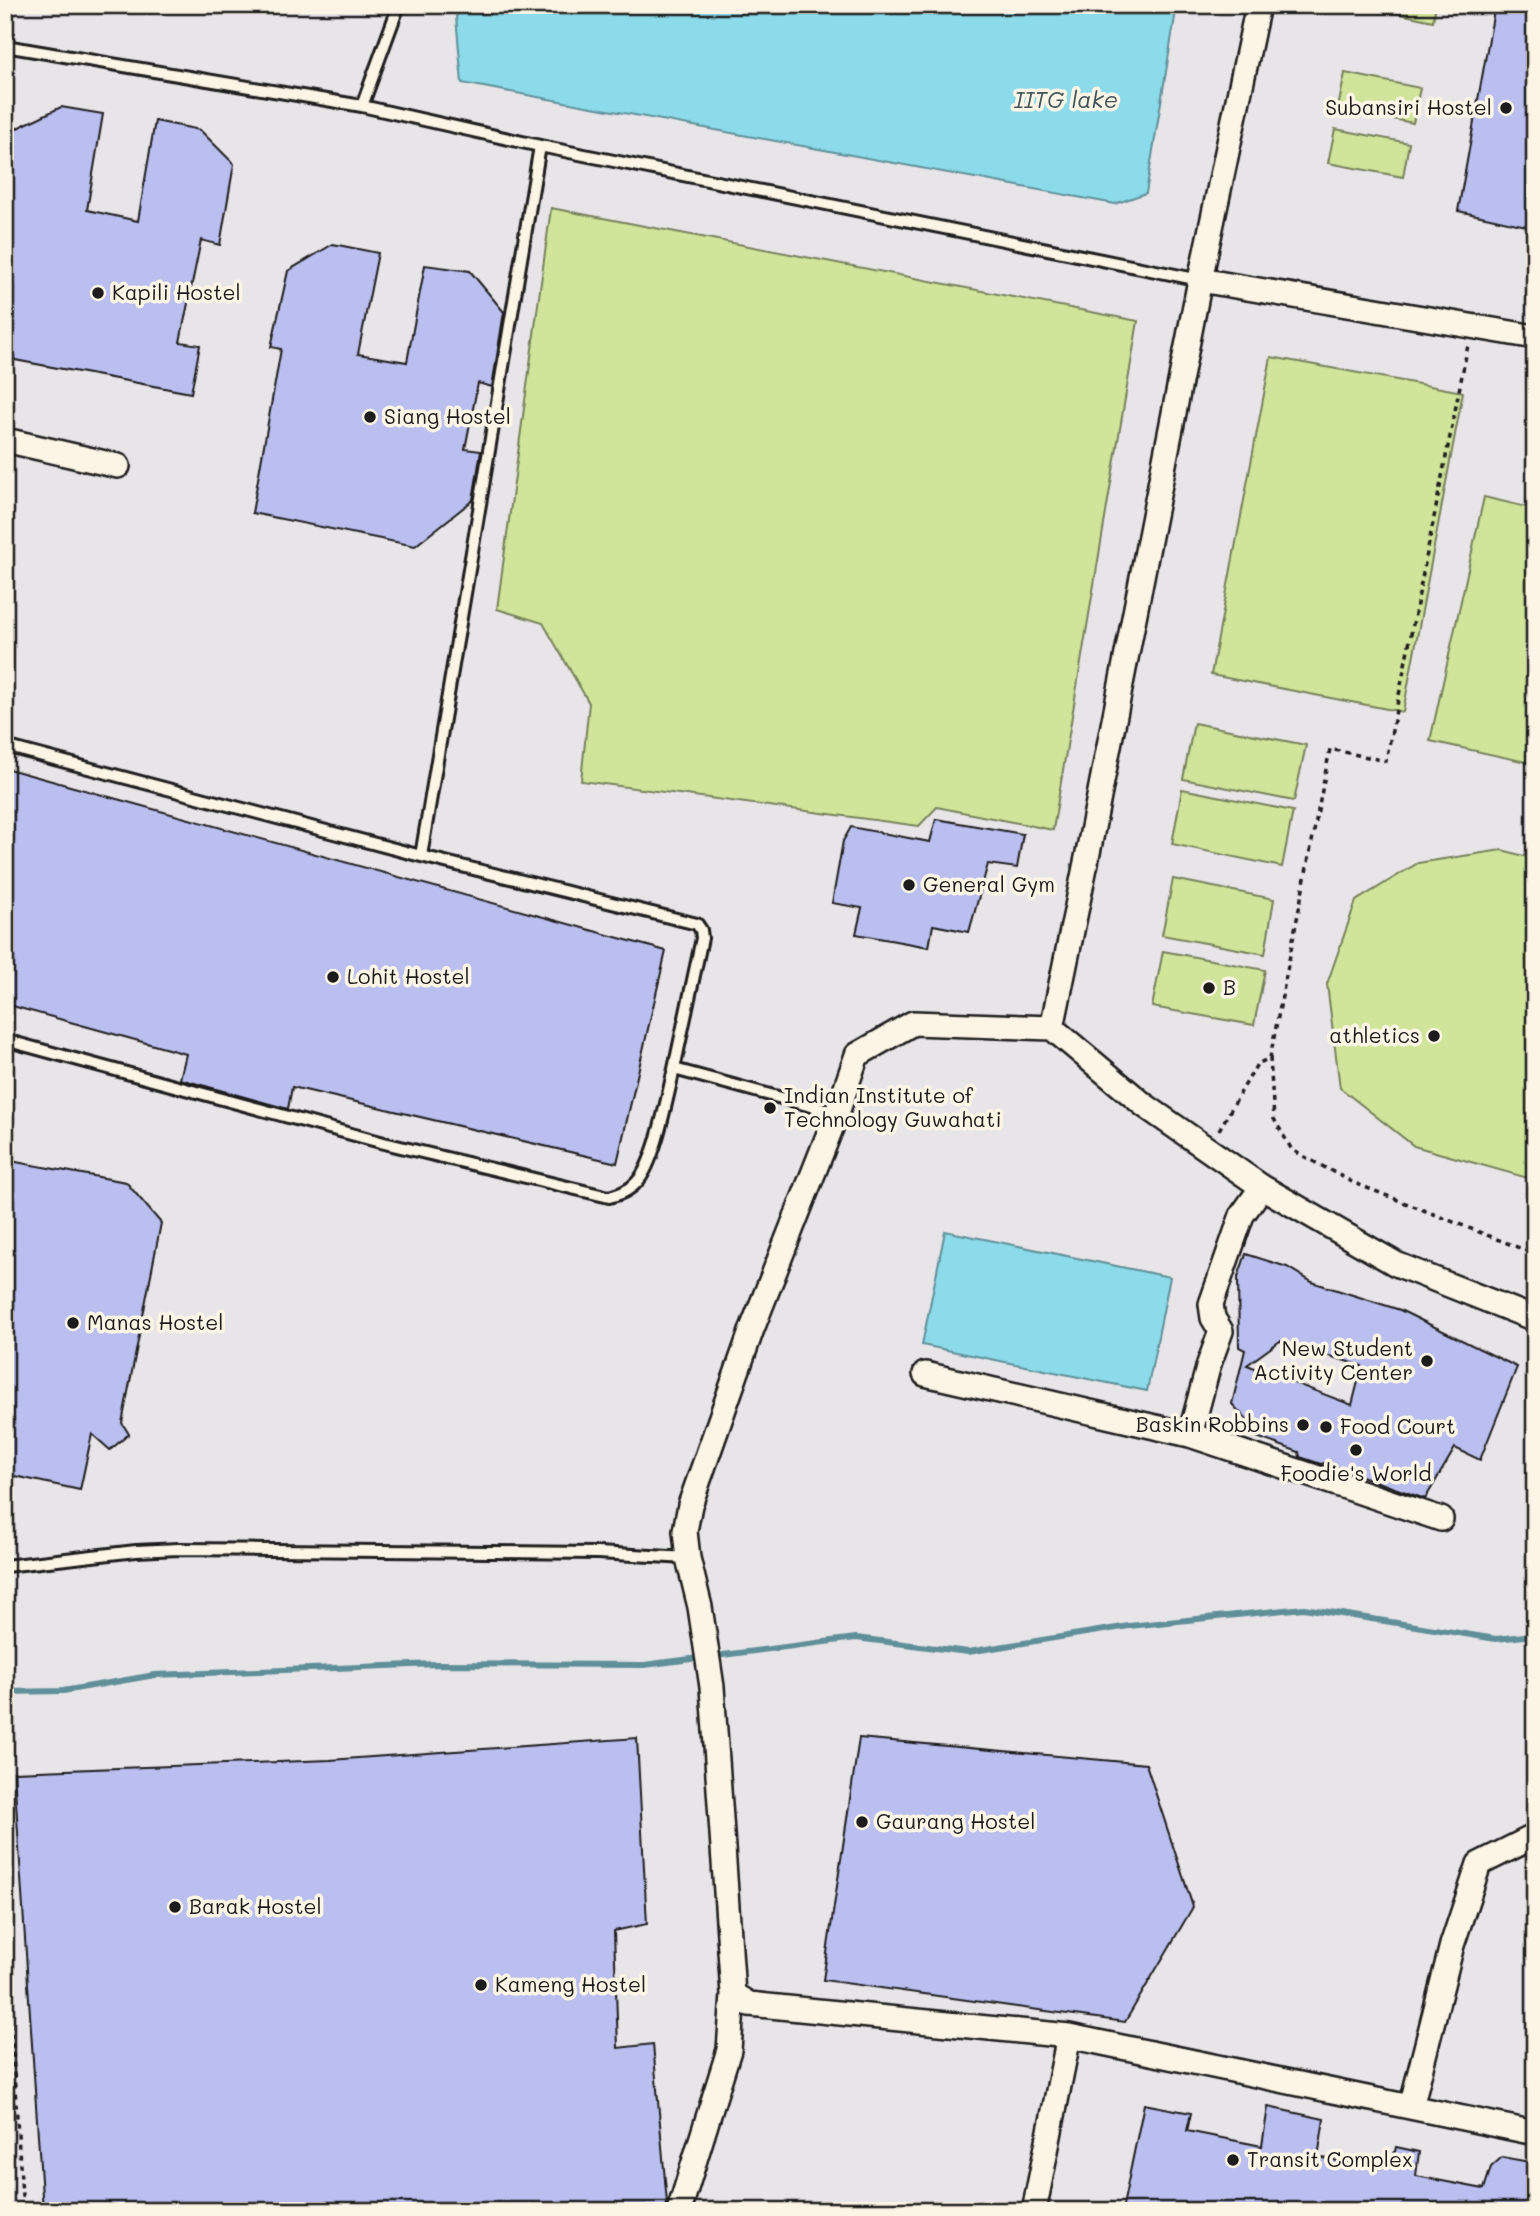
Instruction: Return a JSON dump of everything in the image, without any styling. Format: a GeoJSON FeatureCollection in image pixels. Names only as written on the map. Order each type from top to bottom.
{"type":"FeatureCollection","features":[{"type":"Feature","properties":{"kind":"street"},"geometry":{"type":"LineString","coordinates":[[1052,1028],[1199,280],[1258,5]]}},
{"type":"Feature","properties":{"kind":"street"},"geometry":{"type":"LineString","coordinates":[[1199,280],[1535,337]]}},
{"type":"Feature","properties":{"kind":"street"},"geometry":{"type":"LineString","coordinates":[[5,440],[118,466]]}},
{"type":"Feature","properties":{"kind":"street"},"geometry":{"type":"LineString","coordinates":[[679,2211],[729,2050],[733,1994],[712,1687],[685,1531],[690,1505],[752,1329],[857,1055],[913,1023],[1052,1028],[1143,1105],[1262,1187],[1396,1264],[1535,1319]]}},
{"type":"Feature","properties":{"kind":"street"},"geometry":{"type":"LineString","coordinates":[[1190,1435],[1220,1331],[1213,1318],[1214,1294],[1242,1215],[1262,1187]]}},
{"type":"Feature","properties":{"kind":"street"},"geometry":{"type":"LineString","coordinates":[[925,1374],[1190,1435],[1441,1519]]}},
{"type":"Feature","properties":{"kind":"street"},"geometry":{"type":"LineString","coordinates":[[1410,2107],[1452,1945],[1479,1864],[1535,1836]]}},
{"type":"Feature","properties":{"kind":"street"},"geometry":{"type":"LineString","coordinates":[[733,1994],[749,2004],[1069,2036],[1535,2133]]}},
{"type":"Feature","properties":{"kind":"street"},"geometry":{"type":"LineString","coordinates":[[1034,2211],[1069,2036]]}},
{"type":"Feature","properties":{"kind":"lane"},"geometry":{"type":"LineString","coordinates":[[362,106],[399,5]]}},
{"type":"Feature","properties":{"kind":"lane"},"geometry":{"type":"LineString","coordinates":[[5,46],[362,106],[540,146],[1199,280]]}},
{"type":"Feature","properties":{"kind":"lane"},"geometry":{"type":"LineString","coordinates":[[421,856],[540,146]]}},
{"type":"Feature","properties":{"kind":"lane"},"geometry":{"type":"LineString","coordinates":[[5,746],[421,856],[697,924],[702,937],[674,1069],[648,1164],[639,1180],[626,1191],[609,1197],[384,1143],[5,1040]]}},
{"type":"Feature","properties":{"kind":"lane"},"geometry":{"type":"LineString","coordinates":[[674,1069],[837,1113]]}},
{"type":"Feature","properties":{"kind":"lane"},"geometry":{"type":"LineString","coordinates":[[5,1566],[136,1551],[179,1549],[597,1553],[688,1558]]}},
{"type":"Feature","properties":{"kind":"path"},"geometry":{"type":"LineString","coordinates":[[1472,326],[1386,761],[1330,749],[1270,1058],[1274,1119],[1292,1150],[1352,1182],[1535,1254]]}},
{"type":"Feature","properties":{"kind":"path"},"geometry":{"type":"LineString","coordinates":[[1208,1150],[1257,1064],[1270,1058]]}},
{"type":"Feature","properties":{"kind":"path"},"geometry":{"type":"LineString","coordinates":[[5,1933],[23,2211]]}},
{"type":"Feature","properties":{"kind":"shaded area","name":"Indian Institute of Technology Guwahati"},"geometry":{"type":"Polygon","coordinates":[[[5,5],[1535,5],[1535,2211],[5,2211],[5,5]]]}},
{"type":"Feature","properties":{"kind":"green space"},"geometry":{"type":"Polygon","coordinates":[[[1358,5],[1436,5],[1433,21],[1358,5]]]}},
{"type":"Feature","properties":{"kind":"green space"},"geometry":{"type":"Polygon","coordinates":[[[1345,73],[1420,88],[1413,123],[1338,108],[1345,73]]]}},
{"type":"Feature","properties":{"kind":"green space"},"geometry":{"type":"Polygon","coordinates":[[[1335,129],[1409,143],[1403,177],[1328,163],[1335,129]]]}},
{"type":"Feature","properties":{"kind":"green space"},"geometry":{"type":"Polygon","coordinates":[[[551,208],[1138,321],[1053,830],[937,807],[919,826],[581,781],[589,703],[543,623],[497,609],[551,208]]]}},
{"type":"Feature","properties":{"kind":"green space"},"geometry":{"type":"Polygon","coordinates":[[[1271,357],[1463,392],[1403,712],[1211,675],[1271,357]]]}},
{"type":"Feature","properties":{"kind":"green space"},"geometry":{"type":"Polygon","coordinates":[[[1484,497],[1535,509],[1535,764],[1430,741],[1484,497]]]}},
{"type":"Feature","properties":{"kind":"green space"},"geometry":{"type":"Polygon","coordinates":[[[1194,723],[1306,745],[1294,801],[1183,779],[1194,723]]]}},
{"type":"Feature","properties":{"kind":"green space"},"geometry":{"type":"Polygon","coordinates":[[[1182,789],[1293,811],[1282,867],[1172,844],[1182,789]]]}},
{"type":"Feature","properties":{"kind":"green space","name":"athletics"},"geometry":{"type":"Polygon","coordinates":[[[1502,850],[1535,859],[1535,1180],[1414,1146],[1340,1088],[1327,984],[1356,901],[1418,863],[1502,850]]]}},
{"type":"Feature","properties":{"kind":"green space"},"geometry":{"type":"Polygon","coordinates":[[[1173,879],[1274,899],[1265,954],[1162,935],[1173,879]]]}},
{"type":"Feature","properties":{"kind":"green space","name":"B"},"geometry":{"type":"Polygon","coordinates":[[[1163,951],[1265,970],[1254,1025],[1152,1007],[1163,951]]]}},
{"type":"Feature","properties":{"kind":"water","name":"IITG lake"},"geometry":{"type":"Polygon","coordinates":[[[463,5],[1177,5],[1146,193],[1115,204],[462,83],[456,17],[463,5]]]}},
{"type":"Feature","properties":{"kind":"water"},"geometry":{"type":"Polygon","coordinates":[[[945,1231],[1170,1277],[1147,1391],[922,1345],[945,1231]]]}},
{"type":"Feature","properties":{"kind":"building","name":"Subansiri Hostel"},"geometry":{"type":"Polygon","coordinates":[[[1495,5],[1535,5],[1535,228],[1458,211],[1495,5]]]}},
{"type":"Feature","properties":{"kind":"building","name":"Kapili Hostel"},"geometry":{"type":"Polygon","coordinates":[[[61,107],[103,114],[87,210],[138,221],[155,121],[200,130],[234,164],[220,245],[201,240],[180,342],[200,345],[191,393],[15,360],[5,344],[5,177],[13,130],[61,107]]]}},
{"type":"Feature","properties":{"kind":"building","name":"Siang Hostel"},"geometry":{"type":"Polygon","coordinates":[[[333,244],[378,253],[358,354],[407,362],[425,265],[470,271],[504,312],[492,387],[478,383],[465,449],[481,451],[473,500],[415,546],[252,513],[281,349],[271,347],[288,271],[333,244]]]}},
{"type":"Feature","properties":{"kind":"building","name":"Lohit Hostel"},"geometry":{"type":"Polygon","coordinates":[[[5,768],[666,951],[617,1163],[292,1087],[288,1109],[180,1079],[186,1054],[5,1004],[5,768]]]}},
{"type":"Feature","properties":{"kind":"building","name":"General Gym"},"geometry":{"type":"Polygon","coordinates":[[[936,819],[1023,834],[1017,868],[988,864],[969,932],[933,925],[929,947],[856,934],[862,908],[832,903],[843,841],[851,827],[930,842],[936,819]]]}},
{"type":"Feature","properties":{"kind":"building","name":"Manas Hostel"},"geometry":{"type":"Polygon","coordinates":[[[5,1160],[126,1182],[161,1223],[122,1423],[129,1434],[110,1450],[92,1434],[80,1490],[5,1474],[5,1160]]]}},
{"type":"Feature","properties":{"kind":"building","name":"New Student Activity Center"},"geometry":{"type":"Polygon","coordinates":[[[1246,1254],[1287,1267],[1312,1282],[1400,1310],[1517,1367],[1480,1460],[1455,1448],[1425,1499],[1325,1463],[1300,1457],[1299,1452],[1251,1435],[1246,1419],[1232,1404],[1245,1350],[1239,1347],[1238,1277],[1246,1254]],[[1280,1341],[1247,1365],[1352,1405],[1362,1366],[1280,1341]]]}},
{"type":"Feature","properties":{"kind":"building"},"geometry":{"type":"Polygon","coordinates":[[[637,1738],[647,1924],[614,1931],[618,2048],[653,2044],[667,2203],[665,2211],[43,2211],[14,1772],[330,1760],[637,1738]]]}},
{"type":"Feature","properties":{"kind":"building","name":"Gaurang Hostel"},"geometry":{"type":"Polygon","coordinates":[[[859,1738],[1146,1764],[1193,1907],[1125,2022],[823,1980],[859,1738]]]}},
{"type":"Feature","properties":{"kind":"building","name":"Transit Complex"},"geometry":{"type":"Polygon","coordinates":[[[1144,2104],[1191,2113],[1187,2131],[1262,2146],[1268,2107],[1324,2119],[1318,2157],[1377,2169],[1392,2164],[1396,2147],[1419,2152],[1416,2176],[1484,2189],[1491,2167],[1502,2157],[1535,2163],[1535,2211],[1122,2211],[1144,2104]]]}},
{"type":"Feature","properties":{"kind":"waterway"},"geometry":{"type":"LineString","coordinates":[[5,1692],[63,1691],[155,1675],[437,1664],[644,1665],[856,1638],[968,1652],[1129,1626],[1304,1608],[1496,1639],[1535,1635]]}},
{"type":"Feature","properties":{"kind":"place","name":"Subansiri Hostel"},"geometry":{"type":"Point","coordinates":[1506,108]}},
{"type":"Feature","properties":{"kind":"place","name":"Kapili Hostel"},"geometry":{"type":"Point","coordinates":[98,293]}},
{"type":"Feature","properties":{"kind":"place","name":"Siang Hostel"},"geometry":{"type":"Point","coordinates":[370,417]}},
{"type":"Feature","properties":{"kind":"place","name":"General Gym"},"geometry":{"type":"Point","coordinates":[909,885]}},
{"type":"Feature","properties":{"kind":"place","name":"Lohit Hostel"},"geometry":{"type":"Point","coordinates":[333,977]}},
{"type":"Feature","properties":{"kind":"place","name":"B"},"geometry":{"type":"Point","coordinates":[1209,988]}},
{"type":"Feature","properties":{"kind":"place","name":"athletics"},"geometry":{"type":"Point","coordinates":[1434,1036]}},
{"type":"Feature","properties":{"kind":"place","name":"Indian Institute of Technology Guwahati"},"geometry":{"type":"Point","coordinates":[770,1108]}},
{"type":"Feature","properties":{"kind":"place","name":"Manas Hostel"},"geometry":{"type":"Point","coordinates":[73,1323]}},
{"type":"Feature","properties":{"kind":"place","name":"New Student Activity Center"},"geometry":{"type":"Point","coordinates":[1427,1361]}},
{"type":"Feature","properties":{"kind":"place","name":"Baskin Robbins"},"geometry":{"type":"Point","coordinates":[1303,1425]}},
{"type":"Feature","properties":{"kind":"place","name":"Food Court"},"geometry":{"type":"Point","coordinates":[1326,1427]}},
{"type":"Feature","properties":{"kind":"place","name":"Foodie's World"},"geometry":{"type":"Point","coordinates":[1356,1450]}},
{"type":"Feature","properties":{"kind":"place","name":"Gaurang Hostel"},"geometry":{"type":"Point","coordinates":[862,1822]}},
{"type":"Feature","properties":{"kind":"place","name":"Barak Hostel"},"geometry":{"type":"Point","coordinates":[175,1907]}},
{"type":"Feature","properties":{"kind":"place","name":"Kameng Hostel"},"geometry":{"type":"Point","coordinates":[481,1985]}},
{"type":"Feature","properties":{"kind":"place","name":"Transit Complex"},"geometry":{"type":"Point","coordinates":[1233,2160]}}]}
